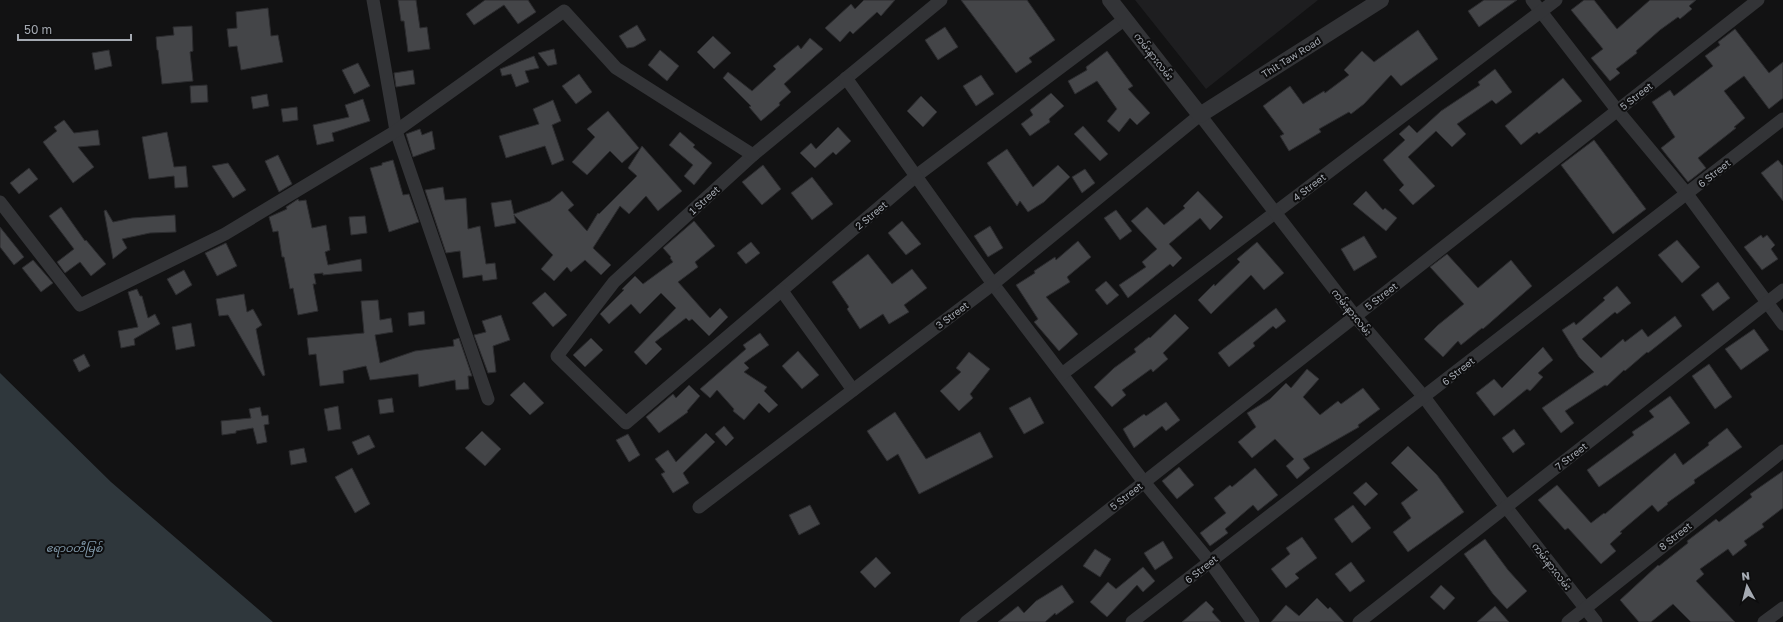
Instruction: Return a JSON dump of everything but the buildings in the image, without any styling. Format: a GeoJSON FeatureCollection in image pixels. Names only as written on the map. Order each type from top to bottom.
{"type":"FeatureCollection","features":[{"type":"Feature","properties":{"kind":"street"},"geometry":{"type":"LineString","coordinates":[[373,0],[396,131],[488,399]]}},
{"type":"Feature","properties":{"kind":"street","name":"1 Street"},"geometry":{"type":"LineString","coordinates":[[626,423],[557,356],[614,282],[753,155],[941,0]]}},
{"type":"Feature","properties":{"kind":"street","name":"ကမ်းနားလမ်း"},"geometry":{"type":"LineString","coordinates":[[1110,0],[1355,316],[1424,397],[1506,508],[1596,622]]}},
{"type":"Feature","properties":{"kind":"street","name":"Thit Taw Road"},"geometry":{"type":"LineString","coordinates":[[1200,115],[1381,0]]}},
{"type":"Feature","properties":{"kind":"street"},"geometry":{"type":"LineString","coordinates":[[1532,0],[1617,110],[1687,194],[1766,303],[1783,324]]}},
{"type":"Feature","properties":{"kind":"street","name":"4 Street"},"geometry":{"type":"LineString","coordinates":[[1062,374],[1556,0]]}},
{"type":"Feature","properties":{"kind":"street","name":"5 Street"},"geometry":{"type":"LineString","coordinates":[[966,622],[1758,0]]}},
{"type":"Feature","properties":{"kind":"street"},"geometry":{"type":"LineString","coordinates":[[0,202],[80,305],[225,234],[396,131],[562,5],[616,68],[753,155]]}},
{"type":"Feature","properties":{"kind":"street","name":"2 Street"},"geometry":{"type":"LineString","coordinates":[[626,423],[916,176],[1125,19]]}},
{"type":"Feature","properties":{"kind":"street"},"geometry":{"type":"LineString","coordinates":[[846,78],[993,284],[1144,482],[1210,562],[1253,622]]}},
{"type":"Feature","properties":{"kind":"street","name":"3 Street"},"geometry":{"type":"LineString","coordinates":[[699,507],[993,284],[1200,115]]}},
{"type":"Feature","properties":{"kind":"street","name":"6 Street"},"geometry":{"type":"LineString","coordinates":[[1132,622],[1783,119]]}},
{"type":"Feature","properties":{"kind":"street","name":"7 Street"},"geometry":{"type":"LineString","coordinates":[[1359,622],[1783,290]]}},
{"type":"Feature","properties":{"kind":"street"},"geometry":{"type":"LineString","coordinates":[[782,291],[853,390]]}},
{"type":"Feature","properties":{"kind":"street","name":"8 Street"},"geometry":{"type":"LineString","coordinates":[[1568,622],[1783,451]]}},
{"type":"Feature","properties":{"kind":"street"},"geometry":{"type":"LineString","coordinates":[[1764,622],[1783,608]]}},
{"type":"Feature","properties":{"kind":"shaded area"},"geometry":{"type":"Polygon","coordinates":[[[1135,0],[1318,0],[1206,89],[1135,0]]]}},
{"type":"Feature","properties":{"kind":"water","name":"ဧရာဝတီမြစ်"},"geometry":{"type":"Polygon","coordinates":[[[0,373],[111,482],[273,622],[0,622],[0,373]]]}}]}
